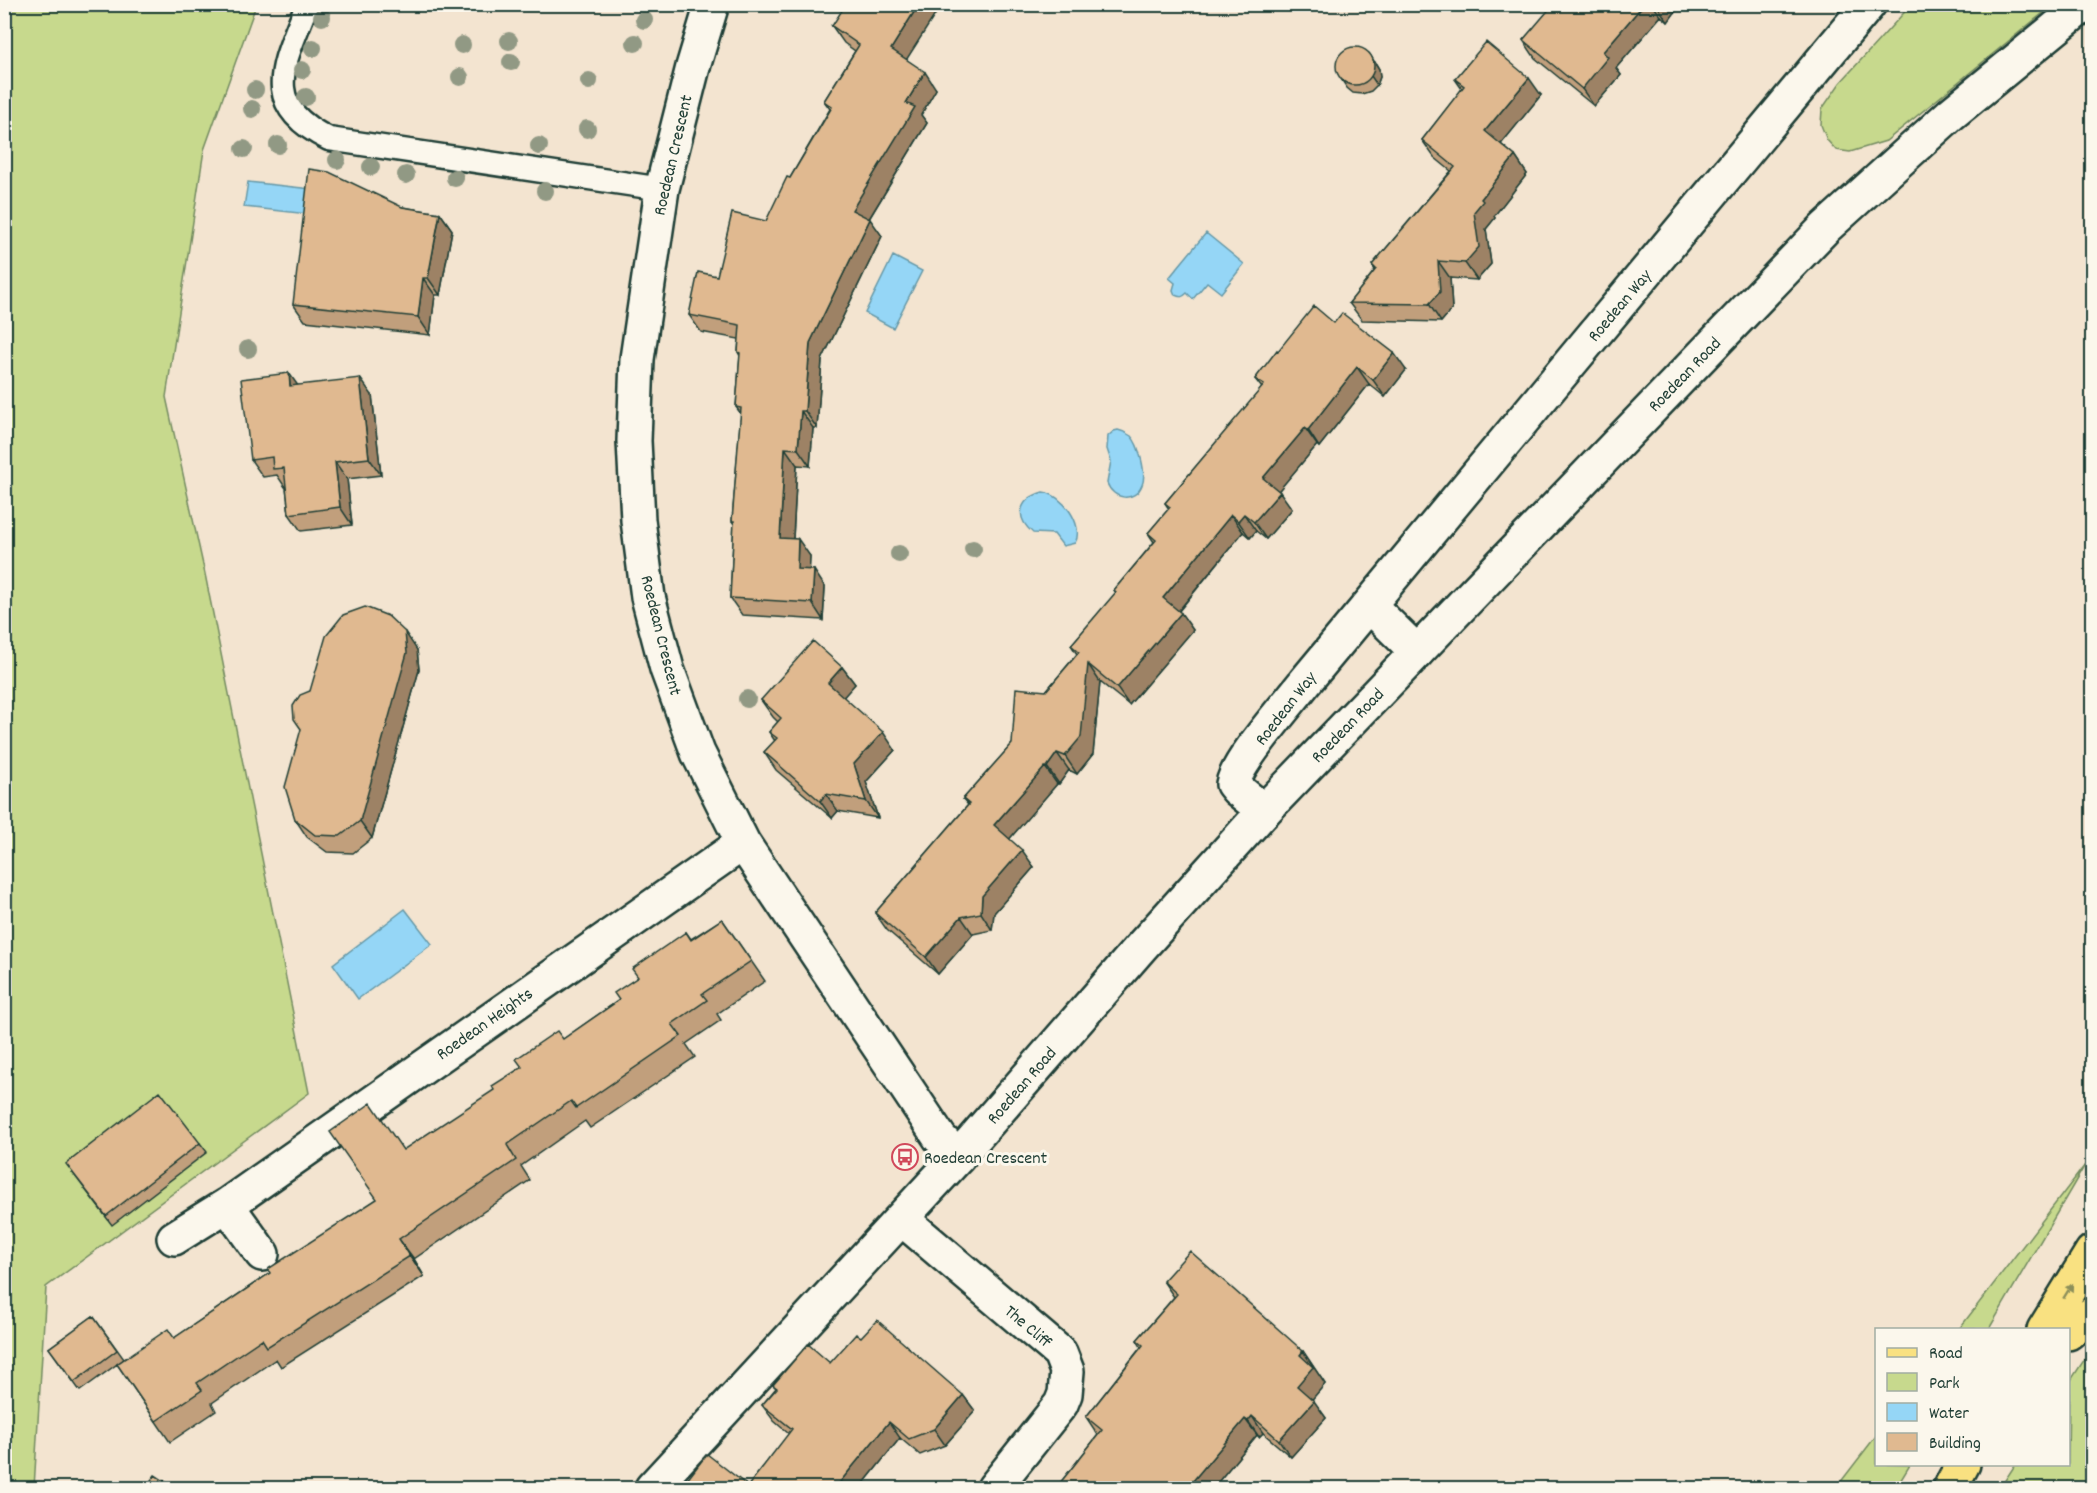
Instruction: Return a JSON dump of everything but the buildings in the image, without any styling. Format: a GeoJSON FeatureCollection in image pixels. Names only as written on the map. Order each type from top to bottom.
{"type":"FeatureCollection","features":[{"type":"Feature","properties":{"kind":"main road"},"geometry":{"type":"LineString","coordinates":[[2045,1328],[2092,1252]]}},
{"type":"Feature","properties":{"kind":"main road"},"geometry":{"type":"LineString","coordinates":[[2070,1331],[2092,1314]]}},
{"type":"Feature","properties":{"kind":"main road"},"geometry":{"type":"LineString","coordinates":[[1950,1488],[1962,1466]]}},
{"type":"Feature","properties":{"kind":"street","name":"Roedean Crescent"},"geometry":{"type":"LineString","coordinates":[[712,4],[693,67],[662,189],[635,388],[634,441],[638,520],[648,597],[667,669],[698,753],[743,843],[940,1138],[958,1157]]}},
{"type":"Feature","properties":{"kind":"street","name":"Roedean Way"},"geometry":{"type":"LineString","coordinates":[[1264,811],[1233,784],[1234,777],[1244,761],[1305,682],[1869,4]]}},
{"type":"Feature","properties":{"kind":"street","name":"Roedean Road"},"geometry":{"type":"LineString","coordinates":[[652,1488],[902,1219],[1264,811],[1825,228],[1951,114],[2085,4]]}},
{"type":"Feature","properties":{"kind":"street"},"geometry":{"type":"LineString","coordinates":[[1369,605],[1417,652]]}},
{"type":"Feature","properties":{"kind":"street","name":"Roedean Heights"},"geometry":{"type":"LineString","coordinates":[[174,1238],[227,1204],[743,843]]}},
{"type":"Feature","properties":{"kind":"street"},"geometry":{"type":"LineString","coordinates":[[227,1204],[262,1254]]}},
{"type":"Feature","properties":{"kind":"street","name":"The Cliff"},"geometry":{"type":"LineString","coordinates":[[902,1219],[1060,1353],[1065,1361],[1067,1383],[1061,1404],[994,1488]]}},
{"type":"Feature","properties":{"kind":"lane"},"geometry":{"type":"LineString","coordinates":[[307,4],[284,65],[282,91],[296,117],[310,129],[329,139],[662,189]]}},
{"type":"Feature","properties":{"kind":"green space"},"geometry":{"type":"Polygon","coordinates":[[[5,5],[256,5],[204,150],[166,397],[205,574],[309,1093],[46,1287],[34,1488],[5,1488],[5,5]]]}},
{"type":"Feature","properties":{"kind":"green space"},"geometry":{"type":"Polygon","coordinates":[[[1911,5],[2053,5],[1886,141],[1850,152],[1836,150],[1827,140],[1821,125],[1822,109],[1840,83],[1911,5]]]}},
{"type":"Feature","properties":{"kind":"green space"},"geometry":{"type":"Polygon","coordinates":[[[2085,1165],[1990,1328],[1960,1328],[2085,1165]]]}},
{"type":"Feature","properties":{"kind":"green space"},"geometry":{"type":"Polygon","coordinates":[[[2092,1348],[2092,1488],[2000,1488],[2014,1466],[2070,1466],[2070,1381],[2092,1348]]]}},
{"type":"Feature","properties":{"kind":"green space"},"geometry":{"type":"Polygon","coordinates":[[[1875,1437],[1875,1466],[1909,1466],[1896,1488],[1836,1488],[1875,1437]]]}},
{"type":"Feature","properties":{"kind":"water"},"geometry":{"type":"Polygon","coordinates":[[[248,182],[311,189],[308,214],[244,207],[248,182]]]}},
{"type":"Feature","properties":{"kind":"water"},"geometry":{"type":"Polygon","coordinates":[[[1206,233],[1244,264],[1221,293],[1207,282],[1193,299],[1187,293],[1179,297],[1173,290],[1175,283],[1169,278],[1206,233]]]}},
{"type":"Feature","properties":{"kind":"water"},"geometry":{"type":"Polygon","coordinates":[[[893,256],[922,271],[893,328],[865,313],[893,256]]]}},
{"type":"Feature","properties":{"kind":"water"},"geometry":{"type":"Polygon","coordinates":[[[1118,430],[1128,434],[1134,440],[1143,467],[1142,485],[1139,491],[1129,497],[1114,493],[1107,483],[1111,461],[1107,449],[1108,436],[1118,430]]]}},
{"type":"Feature","properties":{"kind":"water"},"geometry":{"type":"Polygon","coordinates":[[[1043,492],[1057,498],[1070,512],[1077,528],[1075,543],[1063,546],[1054,534],[1033,533],[1023,521],[1021,515],[1024,504],[1043,492]]]}},
{"type":"Feature","properties":{"kind":"water"},"geometry":{"type":"Polygon","coordinates":[[[405,909],[432,944],[358,999],[333,964],[405,909]]]}},
{"type":"Feature","properties":{"kind":"place","name":"Roedean Crescent"},"geometry":{"type":"Point","coordinates":[905,1157]}}]}
